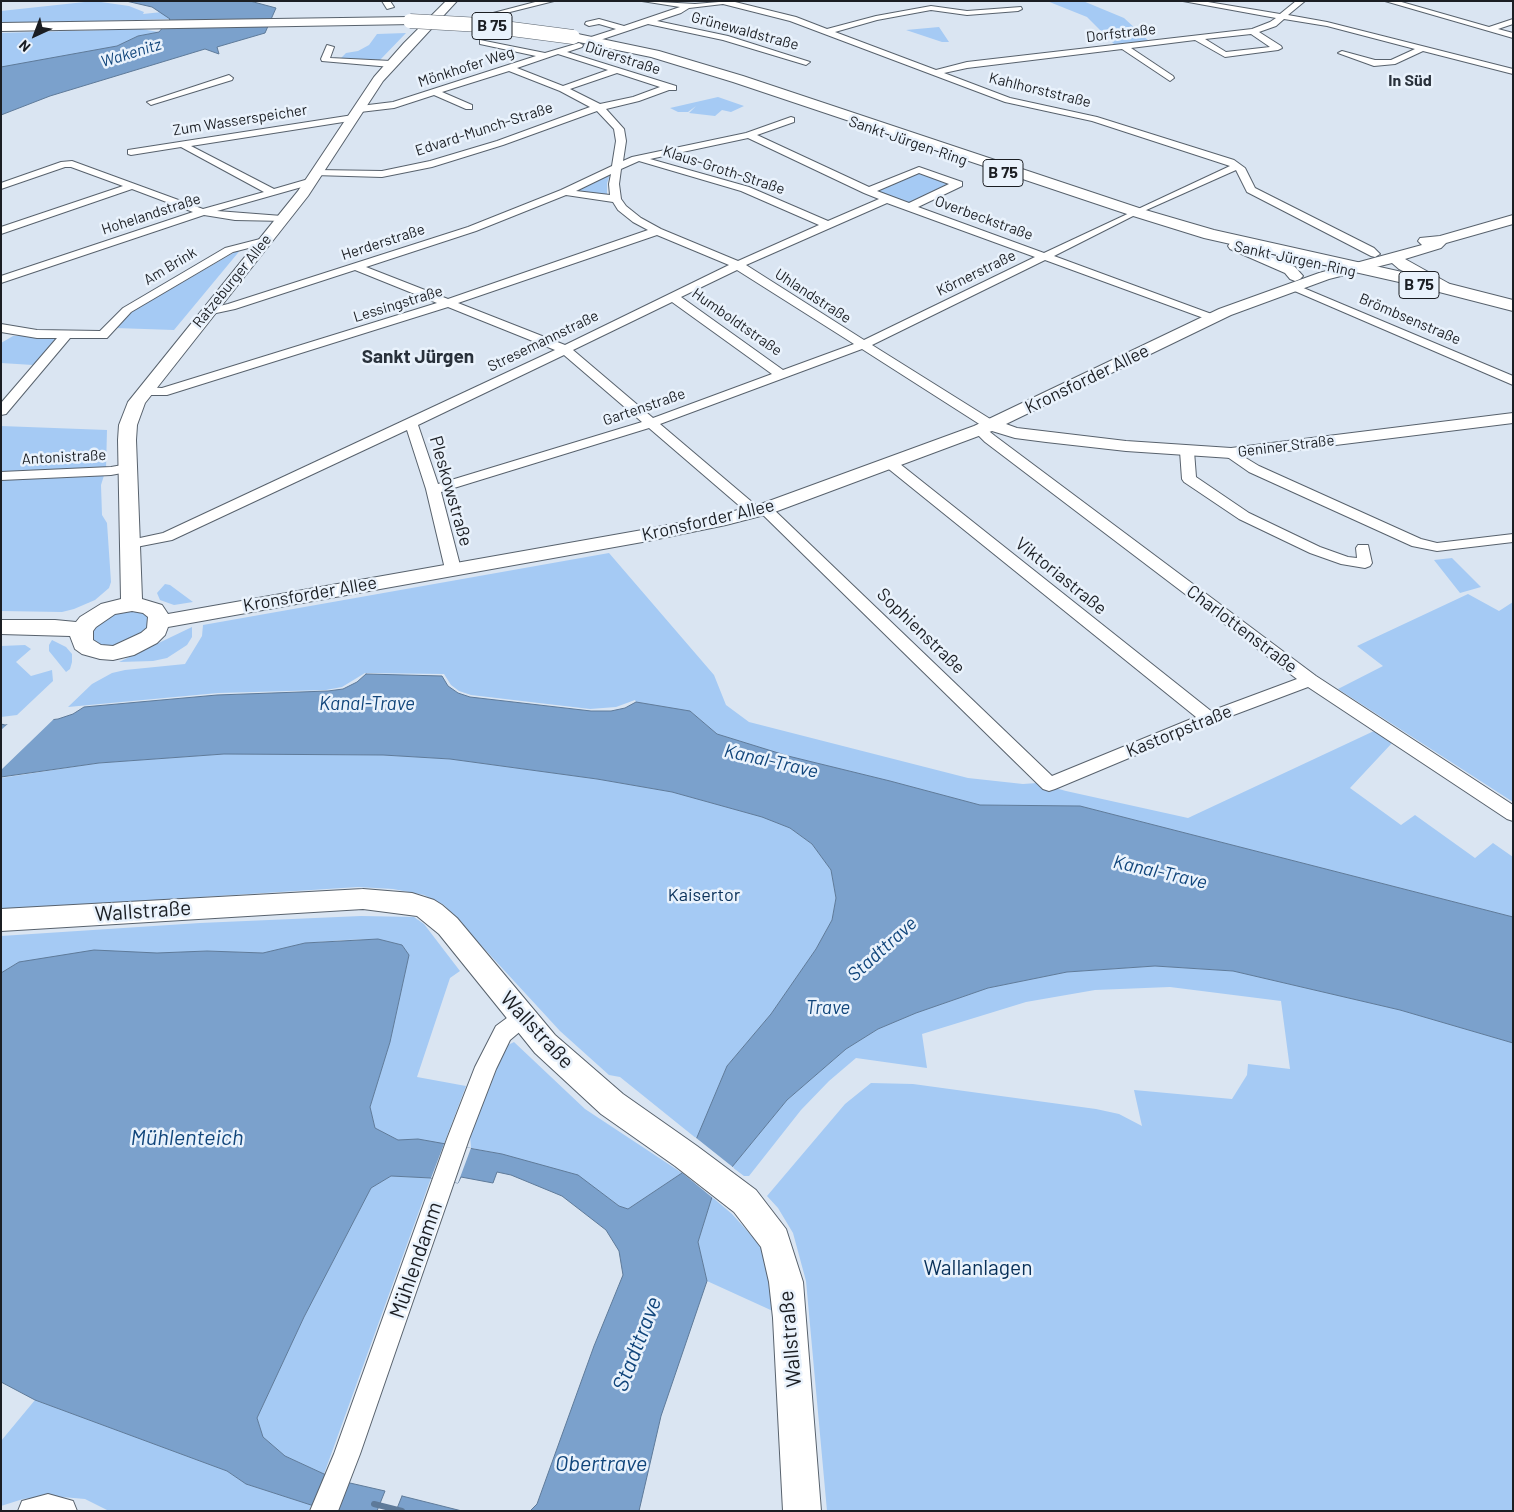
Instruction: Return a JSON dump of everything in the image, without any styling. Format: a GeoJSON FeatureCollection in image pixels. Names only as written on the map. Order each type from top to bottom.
{"type":"FeatureCollection","features":[{"type":"Feature","properties":{"kind":"main road","name":"Ratzeburger Allee"},"geometry":{"type":"LineString","coordinates":[[132,604],[128,425],[137,402],[314,177],[417,23],[452,1]]}},
{"type":"Feature","properties":{"kind":"main road"},"geometry":{"type":"LineString","coordinates":[[1,28],[240,23],[417,23],[582,41],[622,51]]}},
{"type":"Feature","properties":{"kind":"main road","name":"Sankt-Jürgen-Ring"},"geometry":{"type":"LineString","coordinates":[[417,23],[497,30],[582,41],[654,54],[750,83],[1133,214],[1341,267],[1492,300]]}},
{"type":"Feature","properties":{"kind":"main road","name":"Sankt-Jürgen-Ring"},"geometry":{"type":"LineString","coordinates":[[582,41],[744,86],[1235,246],[1443,286],[1513,306]]}},
{"type":"Feature","properties":{"kind":"main road","name":"Kronsforder Allee"},"geometry":{"type":"LineString","coordinates":[[160,622],[679,530],[760,510],[985,428],[1219,315],[1294,282],[1374,254],[1425,241],[1441,240],[1513,219]]}},
{"type":"Feature","properties":{"kind":"main road","name":"Kronsforder Allee"},"geometry":{"type":"LineString","coordinates":[[1341,267],[1395,258],[1436,245],[1441,240]]}},
{"type":"Feature","properties":{"kind":"main road"},"geometry":{"type":"LineString","coordinates":[[1235,246],[1290,270],[1294,282]]}},
{"type":"Feature","properties":{"kind":"main road"},"geometry":{"type":"LineString","coordinates":[[1395,258],[1404,266],[1443,286]]}},
{"type":"Feature","properties":{"kind":"main road","name":"Geniner Straße"},"geometry":{"type":"LineString","coordinates":[[985,428],[1046,438],[1059,437],[1126,446],[1231,453],[1513,418]]}},
{"type":"Feature","properties":{"kind":"main road"},"geometry":{"type":"LineString","coordinates":[[141,605],[155,610],[160,622],[157,630],[150,638],[126,650],[113,653],[90,649],[83,644],[81,637],[82,630],[88,622],[102,612],[120,606],[141,605]]}},
{"type":"Feature","properties":{"kind":"main road"},"geometry":{"type":"LineString","coordinates":[[1,628],[55,627],[82,630]]}},
{"type":"Feature","properties":{"kind":"main road","name":"Wallstraße"},"geometry":{"type":"LineString","coordinates":[[1,920],[363,899],[425,907],[448,926],[545,1044],[612,1104],[686,1156],[745,1201],[775,1240],[786,1282],[791,1328],[802,1511]]}},
{"type":"Feature","properties":{"kind":"street"},"geometry":{"type":"LineString","coordinates":[[482,17],[550,1]]}},
{"type":"Feature","properties":{"kind":"street","name":"Kahlhorststraße"},"geometry":{"type":"LineString","coordinates":[[646,1],[686,6],[726,2],[784,16],[1008,100],[1094,119],[1238,166]]}},
{"type":"Feature","properties":{"kind":"street"},"geometry":{"type":"LineString","coordinates":[[1186,1],[1327,24],[1513,72]]}},
{"type":"Feature","properties":{"kind":"street","name":"Dorfstraße"},"geometry":{"type":"LineString","coordinates":[[936,72],[967,65],[1253,31],[1269,26],[1284,16],[1300,1]]}},
{"type":"Feature","properties":{"kind":"street"},"geometry":{"type":"LineString","coordinates":[[1389,1],[1403,3],[1513,36]]}},
{"type":"Feature","properties":{"kind":"street","name":"Mönkhofer Weg"},"geometry":{"type":"LineString","coordinates":[[357,113],[394,105],[510,68],[559,52],[582,41],[678,11],[686,6]]}},
{"type":"Feature","properties":{"kind":"street"},"geometry":{"type":"LineString","coordinates":[[828,31],[876,18],[931,8],[967,13],[1018,9]]}},
{"type":"Feature","properties":{"kind":"street"},"geometry":{"type":"LineString","coordinates":[[589,24],[599,21],[624,29]]}},
{"type":"Feature","properties":{"kind":"street","name":"Grünewaldstraße"},"geometry":{"type":"LineString","coordinates":[[647,21],[725,38],[806,62]]}},
{"type":"Feature","properties":{"kind":"street"},"geometry":{"type":"LineString","coordinates":[[1488,30],[1513,21]]}},
{"type":"Feature","properties":{"kind":"street"},"geometry":{"type":"LineString","coordinates":[[1197,38],[1226,55],[1278,48],[1253,31]]}},
{"type":"Feature","properties":{"kind":"street"},"geometry":{"type":"LineString","coordinates":[[483,42],[545,56]]}},
{"type":"Feature","properties":{"kind":"street"},"geometry":{"type":"LineString","coordinates":[[330,47],[326,59],[329,60],[391,64]]}},
{"type":"Feature","properties":{"kind":"street"},"geometry":{"type":"LineString","coordinates":[[1124,47],[1170,78]]}},
{"type":"Feature","properties":{"kind":"street"},"geometry":{"type":"LineString","coordinates":[[1342,53],[1374,63],[1392,62],[1422,49]]}},
{"type":"Feature","properties":{"kind":"street","name":"Dürerstraße"},"geometry":{"type":"LineString","coordinates":[[559,52],[678,90]]}},
{"type":"Feature","properties":{"kind":"street"},"geometry":{"type":"LineString","coordinates":[[510,68],[563,89],[598,107],[619,128],[621,141],[614,184],[616,199],[564,192]]}},
{"type":"Feature","properties":{"kind":"street"},"geometry":{"type":"LineString","coordinates":[[563,89],[617,70]]}},
{"type":"Feature","properties":{"kind":"street"},"geometry":{"type":"LineString","coordinates":[[151,102],[229,78]]}},
{"type":"Feature","properties":{"kind":"street","name":"Edvard-Munch-Straße"},"geometry":{"type":"LineString","coordinates":[[314,177],[382,174],[432,164],[500,143],[598,107],[636,99],[668,87]]}},
{"type":"Feature","properties":{"kind":"street"},"geometry":{"type":"LineString","coordinates":[[434,92],[469,107]]}},
{"type":"Feature","properties":{"kind":"street","name":"Zum Wasserspeicher"},"geometry":{"type":"LineString","coordinates":[[131,152],[318,122],[357,113]]}},
{"type":"Feature","properties":{"kind":"street","name":"Herderstraße"},"geometry":{"type":"LineString","coordinates":[[207,312],[356,267],[472,229],[564,192],[616,166],[638,158],[750,135],[791,120]]}},
{"type":"Feature","properties":{"kind":"street","name":"Overbeckstraße"},"geometry":{"type":"LineString","coordinates":[[750,135],[887,199],[1219,315]]}},
{"type":"Feature","properties":{"kind":"street"},"geometry":{"type":"LineString","coordinates":[[187,144],[186,147],[272,192]]}},
{"type":"Feature","properties":{"kind":"street","name":"Klaus-Groth-Straße"},"geometry":{"type":"LineString","coordinates":[[638,158],[745,189],[828,225]]}},
{"type":"Feature","properties":{"kind":"street"},"geometry":{"type":"LineString","coordinates":[[1,186],[68,164],[203,212],[282,219]]}},
{"type":"Feature","properties":{"kind":"street"},"geometry":{"type":"LineString","coordinates":[[1238,166],[1242,170],[1251,190],[1370,250],[1374,254]]}},
{"type":"Feature","properties":{"kind":"street","name":"Körnerstraße"},"geometry":{"type":"LineString","coordinates":[[862,345],[1133,214],[1238,166]]}},
{"type":"Feature","properties":{"kind":"street"},"geometry":{"type":"LineString","coordinates":[[868,191],[919,170],[958,184],[910,207]]}},
{"type":"Feature","properties":{"kind":"street","name":"Hohelandstraße"},"geometry":{"type":"LineString","coordinates":[[1,280],[314,177]]}},
{"type":"Feature","properties":{"kind":"street"},"geometry":{"type":"LineString","coordinates":[[1,231],[132,186]]}},
{"type":"Feature","properties":{"kind":"street","name":"Uhlandstraße"},"geometry":{"type":"LineString","coordinates":[[616,199],[622,208],[637,220],[657,231],[738,265],[862,345],[985,428]]}},
{"type":"Feature","properties":{"kind":"street","name":"Stresemannstraße"},"geometry":{"type":"LineString","coordinates":[[131,544],[167,537],[411,423],[738,265],[887,199]]}},
{"type":"Feature","properties":{"kind":"street","name":"Lessingstraße"},"geometry":{"type":"LineString","coordinates":[[144,392],[170,390],[449,304],[657,231]]}},
{"type":"Feature","properties":{"kind":"street","name":"Am Brink"},"geometry":{"type":"LineString","coordinates":[[67,334],[102,335],[127,310],[229,250],[264,241]]}},
{"type":"Feature","properties":{"kind":"street","name":"Sophienstraße"},"geometry":{"type":"LineString","coordinates":[[356,267],[564,349],[760,510],[1049,784]]}},
{"type":"Feature","properties":{"kind":"street","name":"Brömbsenstraße"},"geometry":{"type":"LineString","coordinates":[[1294,282],[1513,381]]}},
{"type":"Feature","properties":{"kind":"street","name":"Humboldtstraße"},"geometry":{"type":"LineString","coordinates":[[673,297],[782,375]]}},
{"type":"Feature","properties":{"kind":"street"},"geometry":{"type":"LineString","coordinates":[[3,331],[67,334]]}},
{"type":"Feature","properties":{"kind":"street"},"geometry":{"type":"LineString","coordinates":[[1,411],[67,334]]}},
{"type":"Feature","properties":{"kind":"street","name":"Gartenstraße"},"geometry":{"type":"LineString","coordinates":[[433,490],[652,423],[862,345]]}},
{"type":"Feature","properties":{"kind":"street","name":"Pleskowstraße"},"geometry":{"type":"LineString","coordinates":[[411,423],[433,490],[453,570]]}},
{"type":"Feature","properties":{"kind":"street","name":"Charlottenstraße"},"geometry":{"type":"LineString","coordinates":[[985,428],[990,439],[1310,680],[1513,814]]}},
{"type":"Feature","properties":{"kind":"street"},"geometry":{"type":"LineString","coordinates":[[1187,451],[1189,479],[1244,516],[1315,550],[1346,561],[1365,563],[1364,548]]}},
{"type":"Feature","properties":{"kind":"street"},"geometry":{"type":"LineString","coordinates":[[1231,453],[1254,469],[1417,543],[1437,547],[1513,538]]}},
{"type":"Feature","properties":{"kind":"street","name":"Viktoriastraße"},"geometry":{"type":"LineString","coordinates":[[890,463],[1209,718]]}},
{"type":"Feature","properties":{"kind":"street","name":"Antonistraße"},"geometry":{"type":"LineString","coordinates":[[1,476],[111,471],[128,468]]}},
{"type":"Feature","properties":{"kind":"street","name":"Kastorpstraße"},"geometry":{"type":"LineString","coordinates":[[1049,784],[1209,718],[1310,680]]}},
{"type":"Feature","properties":{"kind":"street","name":"Mühlendamm"},"geometry":{"type":"LineString","coordinates":[[324,1511],[339,1474],[456,1145],[497,1042],[503,1033],[522,1018]]}},
{"type":"Feature","properties":{"kind":"street"},"geometry":{"type":"LineString","coordinates":[[32,1511],[48,1508],[62,1511]]}},
{"type":"Feature","properties":{"kind":"green space"},"geometry":{"type":"Polygon","coordinates":[[[94,1],[129,6],[144,12],[143,14],[162,12],[170,19],[1,24],[1,11],[94,1]]]}},
{"type":"Feature","properties":{"kind":"green space"},"geometry":{"type":"Polygon","coordinates":[[[1047,1],[1083,1],[1124,18],[1150,42],[1116,46],[1087,17],[1047,1]]]}},
{"type":"Feature","properties":{"kind":"green space"},"geometry":{"type":"Polygon","coordinates":[[[939,27],[949,42],[942,42],[906,30],[939,27]]]}},
{"type":"Feature","properties":{"kind":"green space"},"geometry":{"type":"Polygon","coordinates":[[[141,29],[159,32],[138,36],[117,46],[1,68],[1,33],[141,29]]]}},
{"type":"Feature","properties":{"kind":"green space"},"geometry":{"type":"Polygon","coordinates":[[[406,33],[380,60],[340,59],[346,53],[358,51],[369,45],[377,34],[406,33]]]}},
{"type":"Feature","properties":{"kind":"green space"},"geometry":{"type":"Polygon","coordinates":[[[718,97],[744,106],[731,112],[722,110],[715,116],[689,113],[696,106],[688,112],[678,112],[670,108],[718,97]]]}},
{"type":"Feature","properties":{"kind":"green space"},"geometry":{"type":"Polygon","coordinates":[[[918,173],[949,186],[910,205],[874,191],[918,173]]]}},
{"type":"Feature","properties":{"kind":"green space"},"geometry":{"type":"Polygon","coordinates":[[[605,174],[610,175],[607,183],[607,195],[573,193],[605,174]]]}},
{"type":"Feature","properties":{"kind":"green space"},"geometry":{"type":"Polygon","coordinates":[[[242,248],[174,330],[115,328],[129,313],[242,248]]]}},
{"type":"Feature","properties":{"kind":"green space"},"geometry":{"type":"Polygon","coordinates":[[[13,336],[55,336],[57,339],[33,365],[1,363],[1,343],[13,336]]]}},
{"type":"Feature","properties":{"kind":"green space"},"geometry":{"type":"Polygon","coordinates":[[[1,426],[107,430],[106,469],[101,485],[102,515],[107,523],[111,582],[109,588],[95,600],[62,612],[1,611],[1,426]]]}},
{"type":"Feature","properties":{"kind":"green space"},"geometry":{"type":"Polygon","coordinates":[[[609,553],[714,675],[726,705],[749,722],[968,778],[1023,784],[1037,783],[1188,818],[1374,731],[1392,743],[1350,788],[1401,825],[1415,815],[1475,858],[1493,843],[1513,857],[1513,917],[1080,806],[980,805],[788,756],[717,734],[690,711],[636,702],[635,700],[616,707],[590,709],[471,695],[459,691],[451,685],[444,674],[365,673],[342,687],[326,690],[218,693],[68,707],[92,684],[112,673],[185,664],[202,636],[203,625],[609,553]]]}},
{"type":"Feature","properties":{"kind":"green space"},"geometry":{"type":"Polygon","coordinates":[[[1452,558],[1481,587],[1460,593],[1434,560],[1452,558]]]}},
{"type":"Feature","properties":{"kind":"green space"},"geometry":{"type":"Polygon","coordinates":[[[165,584],[170,585],[193,602],[174,605],[160,600],[157,593],[165,584]]]}},
{"type":"Feature","properties":{"kind":"green space"},"geometry":{"type":"Polygon","coordinates":[[[1468,594],[1499,611],[1513,602],[1513,802],[1338,689],[1383,666],[1357,646],[1468,594]]]}},
{"type":"Feature","properties":{"kind":"green space"},"geometry":{"type":"Polygon","coordinates":[[[121,611],[139,611],[146,614],[150,619],[148,630],[124,645],[104,647],[91,641],[90,629],[95,623],[121,611]]]}},
{"type":"Feature","properties":{"kind":"green space"},"geometry":{"type":"Polygon","coordinates":[[[192,627],[192,637],[187,645],[167,658],[153,661],[119,662],[192,627]]]}},
{"type":"Feature","properties":{"kind":"green space"},"geometry":{"type":"Polygon","coordinates":[[[52,640],[66,647],[72,654],[70,669],[66,672],[49,651],[49,645],[52,640]]]}},
{"type":"Feature","properties":{"kind":"green space"},"geometry":{"type":"Polygon","coordinates":[[[25,645],[31,649],[16,662],[31,676],[52,670],[53,681],[17,715],[1,717],[1,646],[25,645]]]}},
{"type":"Feature","properties":{"kind":"green space","name":"Kaisertor"},"geometry":{"type":"Polygon","coordinates":[[[224,754],[383,755],[450,759],[597,779],[672,792],[762,817],[790,828],[812,844],[831,870],[836,898],[832,920],[816,949],[771,1014],[727,1066],[697,1139],[620,1077],[609,1075],[560,1031],[444,905],[424,895],[393,889],[358,887],[1,910],[1,778],[99,763],[224,754]]]}},
{"type":"Feature","properties":{"kind":"green space"},"geometry":{"type":"Polygon","coordinates":[[[361,916],[414,917],[424,924],[460,971],[450,978],[417,1077],[466,1086],[444,1144],[418,1139],[398,1140],[375,1128],[370,1107],[390,1042],[409,955],[402,945],[378,939],[345,940],[305,943],[264,953],[207,951],[19,962],[1,973],[1,936],[200,923],[361,916]]]}},
{"type":"Feature","properties":{"kind":"green space","name":"Wallanlagen"},"geometry":{"type":"Polygon","coordinates":[[[1155,966],[1233,971],[1400,1010],[1513,1043],[1513,1511],[827,1511],[806,1281],[793,1233],[778,1208],[767,1196],[845,1104],[871,1083],[913,1084],[1096,1109],[1119,1114],[1142,1126],[1134,1090],[1232,1099],[1247,1075],[1248,1064],[1290,1069],[1281,1001],[1170,987],[1095,990],[1026,1002],[922,1034],[927,1068],[856,1058],[829,1081],[801,1110],[749,1176],[744,1176],[732,1167],[787,1100],[846,1049],[878,1029],[916,1013],[988,988],[1067,972],[1155,966]]]}},
{"type":"Feature","properties":{"kind":"green space"},"geometry":{"type":"Polygon","coordinates":[[[514,1042],[585,1109],[682,1173],[628,1209],[619,1206],[577,1175],[502,1154],[471,1148],[470,1135],[506,1046],[514,1042]]]}},
{"type":"Feature","properties":{"kind":"green space"},"geometry":{"type":"Polygon","coordinates":[[[391,1176],[431,1178],[324,1474],[285,1456],[263,1437],[257,1418],[304,1317],[371,1188],[391,1176]]]}},
{"type":"Feature","properties":{"kind":"green space"},"geometry":{"type":"Polygon","coordinates":[[[712,1197],[732,1214],[760,1245],[771,1281],[775,1312],[707,1281],[698,1242],[712,1197]]]}},
{"type":"Feature","properties":{"kind":"green space"},"geometry":{"type":"Polygon","coordinates":[[[35,1400],[227,1471],[246,1484],[311,1505],[309,1511],[109,1511],[85,1499],[50,1496],[23,1499],[1,1506],[1,1441],[35,1400]]]}},
{"type":"Feature","properties":{"kind":"water","name":"Wakenitz"},"geometry":{"type":"Polygon","coordinates":[[[126,1],[250,1],[276,8],[265,33],[217,47],[219,54],[205,49],[50,96],[1,115],[1,67],[117,46],[138,36],[159,32],[170,19],[152,7],[126,1]]]}},
{"type":"Feature","properties":{"kind":"water"},"geometry":{"type":"Polygon","coordinates":[[[366,674],[442,676],[448,686],[458,693],[470,697],[591,711],[611,711],[625,708],[636,702],[690,711],[717,734],[788,756],[980,805],[1080,806],[1513,917],[1513,1043],[1400,1010],[1233,971],[1155,966],[1067,972],[988,988],[916,1013],[878,1029],[846,1049],[787,1100],[732,1167],[712,1197],[698,1242],[707,1281],[661,1416],[639,1511],[530,1511],[537,1504],[594,1346],[623,1275],[619,1251],[606,1230],[562,1196],[511,1175],[497,1172],[493,1183],[461,1177],[458,1183],[431,1178],[391,1176],[371,1188],[304,1317],[257,1418],[263,1437],[285,1456],[324,1474],[350,1483],[385,1491],[377,1511],[337,1511],[311,1505],[246,1484],[227,1471],[35,1400],[1,1382],[1,973],[19,962],[94,950],[157,953],[207,951],[263,953],[305,943],[378,939],[402,945],[409,955],[390,1042],[370,1107],[375,1128],[398,1140],[418,1139],[502,1154],[578,1175],[619,1206],[628,1209],[682,1173],[727,1066],[771,1014],[816,949],[832,920],[836,898],[831,870],[812,844],[790,828],[762,817],[672,792],[597,779],[450,759],[383,755],[224,754],[99,763],[1,777],[1,724],[58,719],[73,714],[84,707],[217,695],[343,689],[357,682],[366,674]]]}},
{"type":"Feature","properties":{"kind":"water"},"geometry":{"type":"Polygon","coordinates":[[[402,1496],[462,1511],[396,1511],[402,1496]]]}},
{"type":"Feature","properties":{"kind":"pier"},"geometry":{"type":"Polygon","coordinates":[[[57,716],[1,770],[1,730],[10,722],[57,716]]]}},
{"type":"Feature","properties":{"kind":"pier"},"geometry":{"type":"Polygon","coordinates":[[[695,1137],[734,1168],[714,1199],[680,1171],[695,1137]]]}},
{"type":"Feature","properties":{"kind":"pier"},"geometry":{"type":"Polygon","coordinates":[[[444,1144],[471,1148],[458,1183],[431,1178],[444,1144]]]}},
{"type":"Feature","properties":{"kind":"waterway"},"geometry":{"type":"LineString","coordinates":[[374,1504],[402,1511]]}},
{"type":"Feature","properties":{"kind":"district","name":"In Süd"},"geometry":{"type":"Point","coordinates":[1410,81]}},
{"type":"Feature","properties":{"kind":"district","name":"Sankt Jürgen"},"geometry":{"type":"Point","coordinates":[418,357]}},
{"type":"Feature","properties":{"kind":"water label","name":"Kanal-Trave"},"geometry":{"type":"Point","coordinates":[367,704]}},
{"type":"Feature","properties":{"kind":"water label","name":"Kanal-Trave"},"geometry":{"type":"Point","coordinates":[771,761]}},
{"type":"Feature","properties":{"kind":"water label","name":"Kanal-Trave"},"geometry":{"type":"Point","coordinates":[1160,872]}},
{"type":"Feature","properties":{"kind":"water label","name":"Stadttrave"},"geometry":{"type":"Point","coordinates":[882,949]}},
{"type":"Feature","properties":{"kind":"water label","name":"Trave"},"geometry":{"type":"Point","coordinates":[828,1008]}},
{"type":"Feature","properties":{"kind":"water label","name":"Mühlenteich"},"geometry":{"type":"Point","coordinates":[187,1138]}},
{"type":"Feature","properties":{"kind":"water label","name":"Stadttrave"},"geometry":{"type":"Point","coordinates":[637,1344]}},
{"type":"Feature","properties":{"kind":"water label","name":"Obertrave"},"geometry":{"type":"Point","coordinates":[601,1464]}}]}
